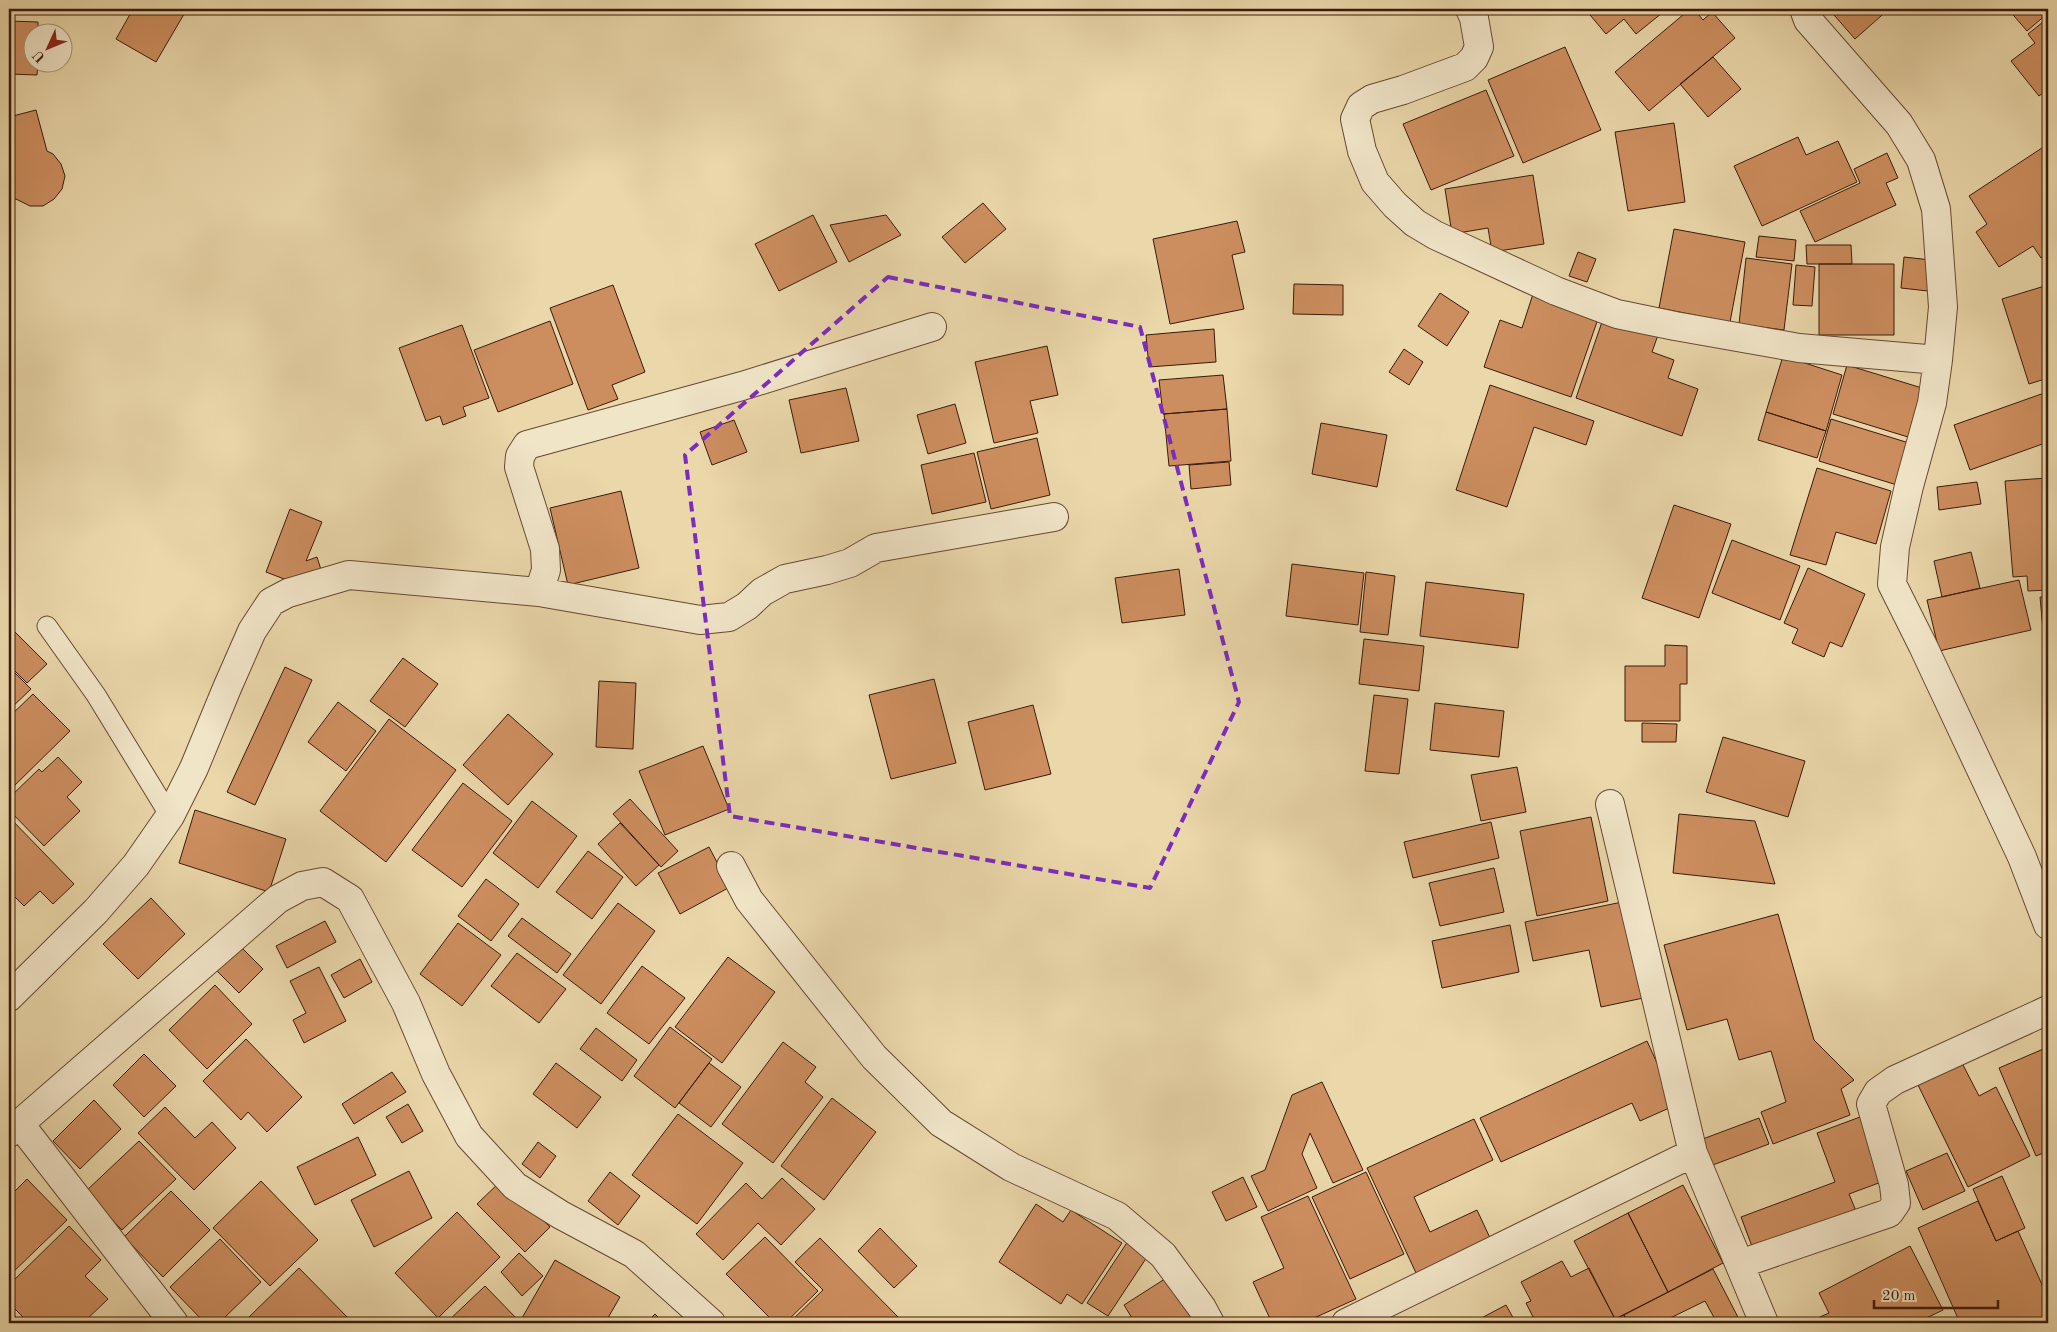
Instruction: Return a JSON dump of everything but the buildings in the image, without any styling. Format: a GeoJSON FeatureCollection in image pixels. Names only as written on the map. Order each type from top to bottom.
{"type":"FeatureCollection","features":[{"type":"Feature","properties":{"kind":"street"},"geometry":{"type":"LineString","coordinates":[[1470,9],[1474,18],[1479,48],[1474,58],[1465,67],[1403,90],[1372,99],[1362,106],[1355,119],[1362,151],[1375,182],[1414,223],[1435,235],[1556,291],[1617,314],[1799,348],[1938,360]]}},
{"type":"Feature","properties":{"kind":"street"},"geometry":{"type":"LineString","coordinates":[[1804,9],[1808,20],[1899,124],[1921,160],[1936,209],[1943,307],[1938,360],[1932,402],[1908,486],[1895,547],[1892,584],[2022,858],[2048,925]]}},
{"type":"Feature","properties":{"kind":"street"},"geometry":{"type":"LineString","coordinates":[[539,592],[546,570],[545,549],[519,467],[520,456],[527,446],[742,386],[932,327]]}},
{"type":"Feature","properties":{"kind":"street"},"geometry":{"type":"LineString","coordinates":[[9,997],[96,911],[136,865],[170,816],[194,768],[226,688],[252,631],[272,602],[288,593],[348,575],[539,592],[700,620],[729,617],[747,606],[762,592],[785,579],[850,563],[876,548],[1054,517]]}},
{"type":"Feature","properties":{"kind":"street"},"geometry":{"type":"LineString","coordinates":[[1610,804],[1693,1153],[1764,1323]]}},
{"type":"Feature","properties":{"kind":"street"},"geometry":{"type":"LineString","coordinates":[[731,866],[749,900],[874,1057],[941,1123],[1011,1167],[1117,1216],[1163,1255],[1202,1308],[1210,1323]]}},
{"type":"Feature","properties":{"kind":"street"},"geometry":{"type":"LineString","coordinates":[[174,1323],[14,1128],[278,899],[302,886],[323,882],[350,899],[406,1003],[436,1074],[469,1136],[514,1186],[561,1215],[634,1254],[711,1323]]}},
{"type":"Feature","properties":{"kind":"street"},"geometry":{"type":"LineString","coordinates":[[1740,1264],[1889,1213],[1896,1203],[1894,1185],[1871,1104],[1878,1092],[1895,1080],[2048,1010]]}},
{"type":"Feature","properties":{"kind":"street"},"geometry":{"type":"LineString","coordinates":[[1346,1323],[1693,1153]]}},
{"type":"Feature","properties":{"kind":"lane"},"geometry":{"type":"LineString","coordinates":[[47,626],[96,695],[170,816]]}},
{"type":"Feature","properties":{"kind":"highlighted area"},"geometry":{"type":"Polygon","coordinates":[[[888,277],[1140,327],[1239,702],[1150,888],[730,816],[685,455],[888,277]]]}}]}
